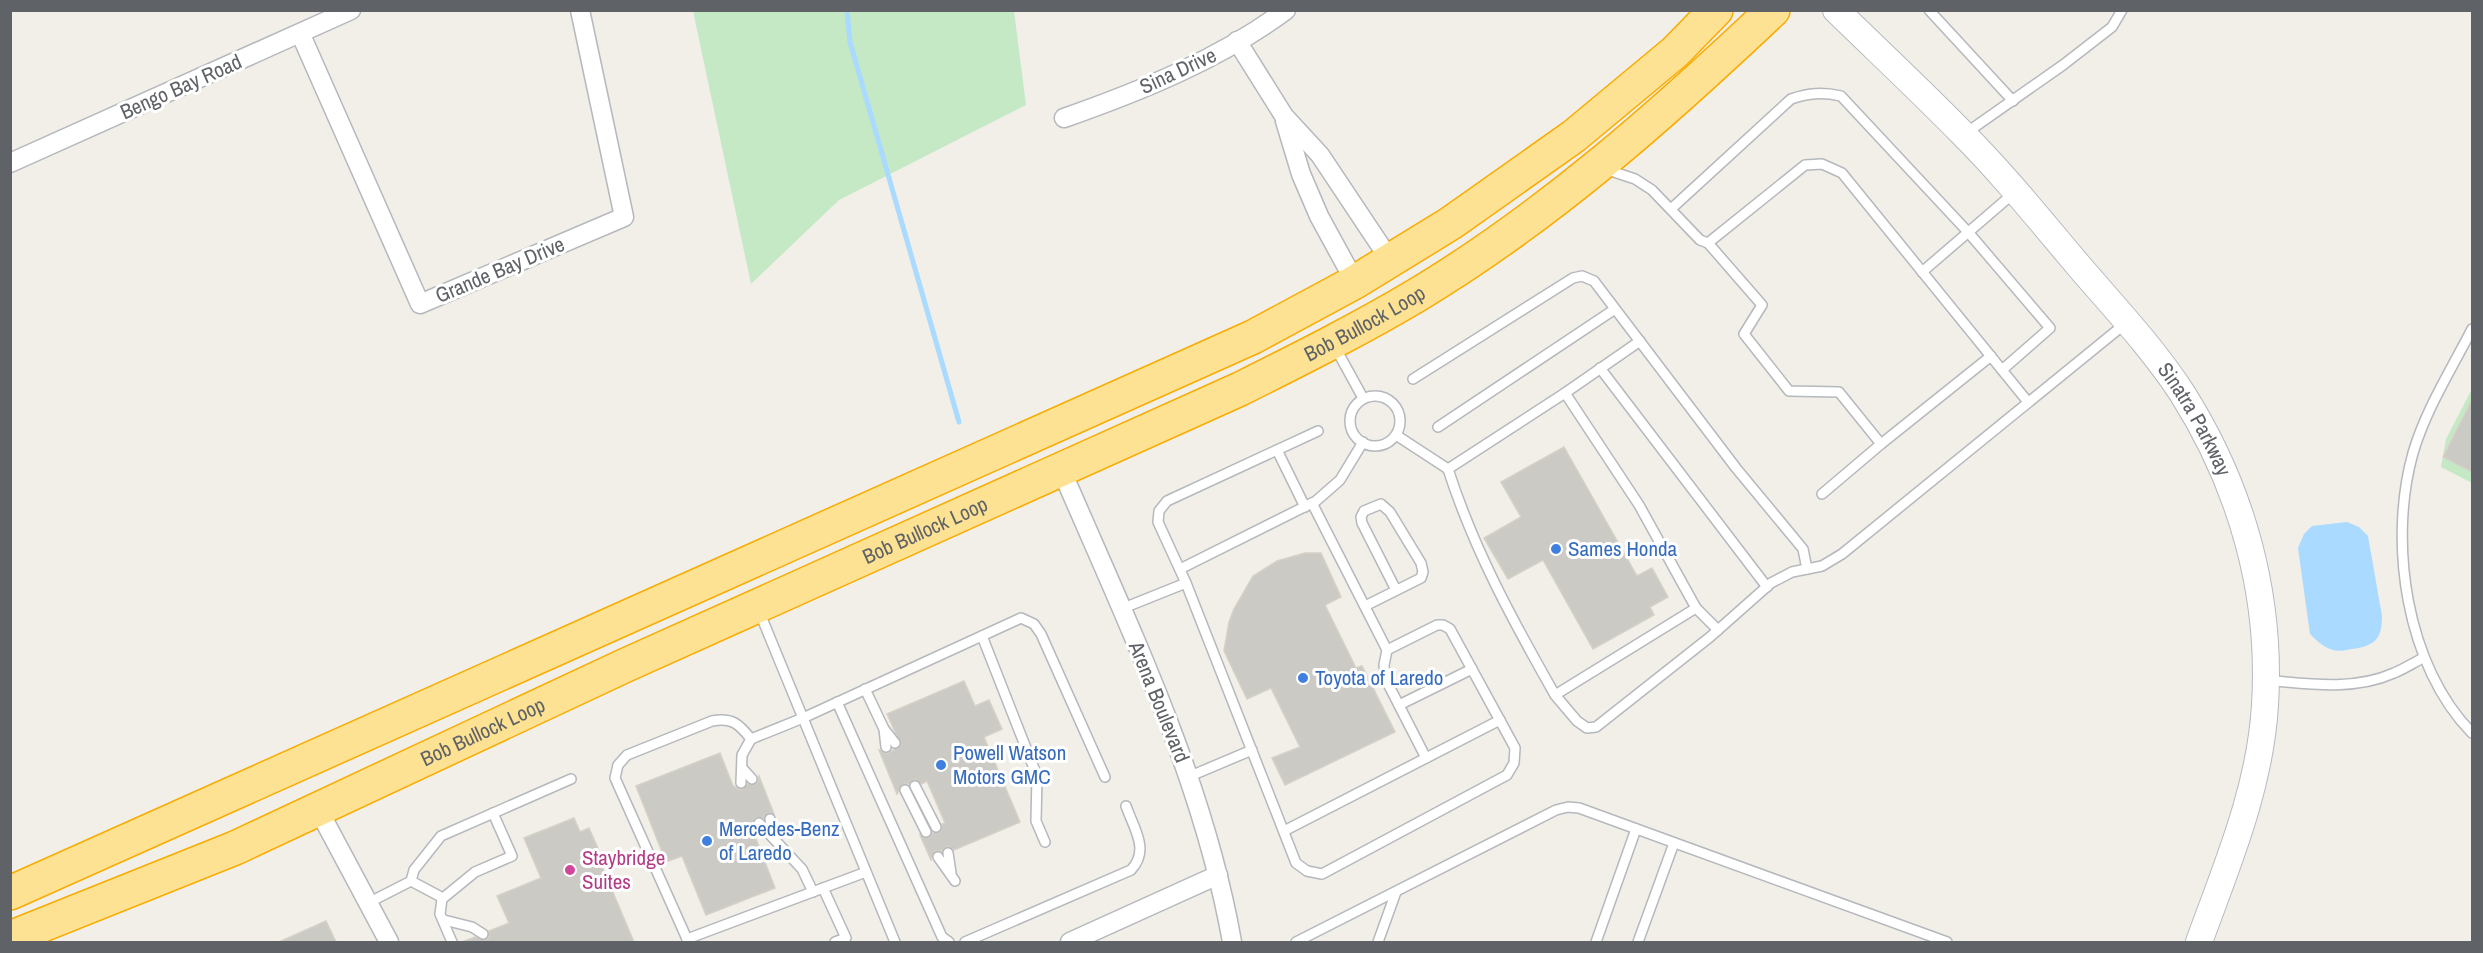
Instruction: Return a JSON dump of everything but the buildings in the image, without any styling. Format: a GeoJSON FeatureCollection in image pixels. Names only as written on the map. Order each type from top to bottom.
{"type":"FeatureCollection","features":[{"type":"Feature","properties":{"kind":"highway","name":"Bob Bullock Loop"},"geometry":{"type":"LineString","coordinates":[[10,893],[1253,337],[1355,282],[1451,223],[1574,136],[1675,52],[1716,10]]}},
{"type":"Feature","properties":{"kind":"highway","name":"Bob Bullock Loop"},"geometry":{"type":"LineString","coordinates":[[10,938],[235,848],[757,606],[1240,389],[1332,343],[1428,287],[1514,230],[1598,167],[1692,86],[1773,10]]}},
{"type":"Feature","properties":{"kind":"street","name":"Bengo Bay Road"},"geometry":{"type":"LineString","coordinates":[[10,163],[301,35],[351,10]]}},
{"type":"Feature","properties":{"kind":"street","name":"Grande Bay Drive"},"geometry":{"type":"LineString","coordinates":[[301,35],[420,304],[624,217],[580,10]]}},
{"type":"Feature","properties":{"kind":"street","name":"Sina Drive"},"geometry":{"type":"LineString","coordinates":[[1064,118],[1116,100],[1218,53],[1286,10]]}},
{"type":"Feature","properties":{"kind":"street","name":"Sinatra Parkway"},"geometry":{"type":"LineString","coordinates":[[1836,10],[1964,134],[2127,323],[2181,391],[2214,448],[2233,494],[2248,537],[2265,623],[2266,680],[2261,741],[2252,789],[2241,828],[2199,942]]}},
{"type":"Feature","properties":{"kind":"street"},"geometry":{"type":"LineString","coordinates":[[1237,41],[1284,116],[1320,155],[1390,260]]}},
{"type":"Feature","properties":{"kind":"street"},"geometry":{"type":"LineString","coordinates":[[1284,116],[1301,174],[1319,216],[1355,282]]}},
{"type":"Feature","properties":{"kind":"street","name":"Arena Boulevard"},"geometry":{"type":"LineString","coordinates":[[1060,470],[1164,710],[1188,777],[1218,875],[1232,942]]}},
{"type":"Feature","properties":{"kind":"street"},"geometry":{"type":"LineString","coordinates":[[318,809],[388,942]]}},
{"type":"Feature","properties":{"kind":"street"},"geometry":{"type":"LineString","coordinates":[[1070,942],[1218,875]]}},
{"type":"Feature","properties":{"kind":"lane"},"geometry":{"type":"LineString","coordinates":[[1929,10],[2013,101]]}},
{"type":"Feature","properties":{"kind":"lane"},"geometry":{"type":"LineString","coordinates":[[1964,134],[2013,101],[2112,27],[2122,10]]}},
{"type":"Feature","properties":{"kind":"lane"},"geometry":{"type":"LineString","coordinates":[[1671,209],[1791,99],[1808,93],[1840,96],[1968,232],[2050,328],[2002,370]]}},
{"type":"Feature","properties":{"kind":"lane"},"geometry":{"type":"LineString","coordinates":[[1708,243],[1805,165],[1822,164],[1842,173],[2028,402]]}},
{"type":"Feature","properties":{"kind":"lane"},"geometry":{"type":"LineString","coordinates":[[1598,167],[1635,179],[1652,190],[1700,240],[1708,243],[1762,305],[1744,334],[1789,391],[1839,392],[1881,444]]}},
{"type":"Feature","properties":{"kind":"lane"},"geometry":{"type":"LineString","coordinates":[[1922,272],[2015,192]]}},
{"type":"Feature","properties":{"kind":"lane"},"geometry":{"type":"LineString","coordinates":[[1413,380],[1573,278],[1582,276],[1594,282],[1736,468],[1803,549],[1807,569]]}},
{"type":"Feature","properties":{"kind":"lane"},"geometry":{"type":"LineString","coordinates":[[1438,426],[1615,309]]}},
{"type":"Feature","properties":{"kind":"lane"},"geometry":{"type":"LineString","coordinates":[[1396,435],[1448,469],[1462,513],[1508,613],[1555,695],[1576,721],[1587,728],[1596,726],[1718,630],[1767,587],[1792,572],[1822,566],[1842,554],[2127,323]]}},
{"type":"Feature","properties":{"kind":"lane"},"geometry":{"type":"LineString","coordinates":[[2472,329],[2427,414],[2413,454],[2403,501],[2402,560],[2423,658],[2459,720],[2472,733]]}},
{"type":"Feature","properties":{"kind":"lane"},"geometry":{"type":"LineString","coordinates":[[1448,469],[1640,341]]}},
{"type":"Feature","properties":{"kind":"lane"},"geometry":{"type":"LineString","coordinates":[[1332,343],[1363,398]]}},
{"type":"Feature","properties":{"kind":"lane"},"geometry":{"type":"LineString","coordinates":[[1822,494],[1991,356]]}},
{"type":"Feature","properties":{"kind":"lane"},"geometry":{"type":"LineString","coordinates":[[1600,368],[1767,587]]}},
{"type":"Feature","properties":{"kind":"lane"},"geometry":{"type":"LineString","coordinates":[[1565,393],[1639,505],[1696,608],[1718,630]]}},
{"type":"Feature","properties":{"kind":"lane"},"geometry":{"type":"LineString","coordinates":[[1378,395],[1392,402],[1400,417],[1396,435],[1383,445],[1375,446],[1363,442],[1353,433],[1350,418],[1356,403],[1363,398],[1378,395]]}},
{"type":"Feature","properties":{"kind":"lane"},"geometry":{"type":"LineString","coordinates":[[1318,431],[1167,501],[1159,511],[1158,522],[1186,583],[1296,863],[1307,871],[1322,874],[1507,776],[1514,763],[1515,748],[1450,629],[1437,625],[1387,650]]}},
{"type":"Feature","properties":{"kind":"lane"},"geometry":{"type":"LineString","coordinates":[[1179,569],[1309,505],[1340,480],[1363,442]]}},
{"type":"Feature","properties":{"kind":"lane"},"geometry":{"type":"LineString","coordinates":[[1277,450],[1365,606],[1387,650],[1384,665],[1385,678],[1426,758]]}},
{"type":"Feature","properties":{"kind":"lane"},"geometry":{"type":"LineString","coordinates":[[1365,606],[1421,578],[1423,572],[1421,563],[1390,512],[1381,504],[1364,512],[1361,517],[1362,523],[1396,590]]}},
{"type":"Feature","properties":{"kind":"lane"},"geometry":{"type":"LineString","coordinates":[[1121,609],[1186,583]]}},
{"type":"Feature","properties":{"kind":"lane"},"geometry":{"type":"LineString","coordinates":[[757,606],[895,942]]}},
{"type":"Feature","properties":{"kind":"lane"},"geometry":{"type":"LineString","coordinates":[[1555,695],[1696,608]]}},
{"type":"Feature","properties":{"kind":"lane"},"geometry":{"type":"LineString","coordinates":[[741,783],[742,755],[751,739],[803,718],[1021,618],[1034,624],[1041,634],[1105,777]]}},
{"type":"Feature","properties":{"kind":"lane"},"geometry":{"type":"LineString","coordinates":[[982,636],[1037,776],[1036,821],[1045,842]]}},
{"type":"Feature","properties":{"kind":"lane"},"geometry":{"type":"LineString","coordinates":[[2266,680],[2320,686],[2356,684],[2393,674],[2423,658]]}},
{"type":"Feature","properties":{"kind":"lane"},"geometry":{"type":"LineString","coordinates":[[1399,705],[1472,669]]}},
{"type":"Feature","properties":{"kind":"lane"},"geometry":{"type":"LineString","coordinates":[[865,689],[890,745]]}},
{"type":"Feature","properties":{"kind":"lane"},"geometry":{"type":"LineString","coordinates":[[837,702],[942,937],[949,942]]}},
{"type":"Feature","properties":{"kind":"lane"},"geometry":{"type":"LineString","coordinates":[[751,739],[738,723],[723,718],[627,755],[618,765],[615,778],[687,941],[866,872]]}},
{"type":"Feature","properties":{"kind":"lane"},"geometry":{"type":"LineString","coordinates":[[1284,831],[1500,720]]}},
{"type":"Feature","properties":{"kind":"lane"},"geometry":{"type":"LineString","coordinates":[[1188,777],[1252,750]]}},
{"type":"Feature","properties":{"kind":"lane"},"geometry":{"type":"LineString","coordinates":[[743,769],[752,779]]}},
{"type":"Feature","properties":{"kind":"lane"},"geometry":{"type":"LineString","coordinates":[[368,903],[411,881],[414,870],[441,836],[571,779]]}},
{"type":"Feature","properties":{"kind":"lane"},"geometry":{"type":"LineString","coordinates":[[915,786],[936,827]]}},
{"type":"Feature","properties":{"kind":"lane"},"geometry":{"type":"LineString","coordinates":[[905,790],[926,832]]}},
{"type":"Feature","properties":{"kind":"lane"},"geometry":{"type":"LineString","coordinates":[[966,942],[1131,870],[1139,862],[1141,849],[1126,806]]}},
{"type":"Feature","properties":{"kind":"lane"},"geometry":{"type":"LineString","coordinates":[[1296,942],[1556,810],[1568,807],[1579,808],[1947,942]]}},
{"type":"Feature","properties":{"kind":"lane"},"geometry":{"type":"LineString","coordinates":[[452,942],[440,914],[443,898],[475,872],[512,856],[493,813]]}},
{"type":"Feature","properties":{"kind":"lane"},"geometry":{"type":"LineString","coordinates":[[770,819],[773,838]]}},
{"type":"Feature","properties":{"kind":"lane"},"geometry":{"type":"LineString","coordinates":[[759,823],[802,869],[813,892]]}},
{"type":"Feature","properties":{"kind":"lane"},"geometry":{"type":"LineString","coordinates":[[1596,942],[1636,829]]}},
{"type":"Feature","properties":{"kind":"lane"},"geometry":{"type":"LineString","coordinates":[[1638,942],[1674,843]]}},
{"type":"Feature","properties":{"kind":"lane"},"geometry":{"type":"LineString","coordinates":[[938,857],[953,877],[948,853]]}},
{"type":"Feature","properties":{"kind":"lane"},"geometry":{"type":"LineString","coordinates":[[411,881],[443,898]]}},
{"type":"Feature","properties":{"kind":"lane"},"geometry":{"type":"LineString","coordinates":[[823,888],[847,940],[835,942]]}},
{"type":"Feature","properties":{"kind":"lane"},"geometry":{"type":"LineString","coordinates":[[1378,942],[1396,892]]}},
{"type":"Feature","properties":{"kind":"lane"},"geometry":{"type":"LineString","coordinates":[[444,920],[472,927],[483,934]]}},
{"type":"Feature","properties":{"kind":"green space"},"geometry":{"type":"Polygon","coordinates":[[[693,11],[1014,11],[1026,105],[839,200],[751,284],[693,11]]]}},
{"type":"Feature","properties":{"kind":"green space"},"geometry":{"type":"Polygon","coordinates":[[[2472,389],[2472,483],[2441,467],[2446,439],[2472,389]]]}},
{"type":"Feature","properties":{"kind":"water"},"geometry":{"type":"Polygon","coordinates":[[[2347,522],[2359,527],[2368,536],[2382,624],[2378,636],[2371,644],[2338,651],[2329,649],[2310,634],[2298,548],[2304,534],[2312,526],[2347,522]]]}},
{"type":"Feature","properties":{"kind":"waterway"},"geometry":{"type":"LineString","coordinates":[[847,10],[850,42],[959,422]]}},
{"type":"Feature","properties":{"kind":"place","name":"Sames Honda"},"geometry":{"type":"Point","coordinates":[1556,549]}},
{"type":"Feature","properties":{"kind":"place","name":"Toyota of Laredo"},"geometry":{"type":"Point","coordinates":[1303,678]}},
{"type":"Feature","properties":{"kind":"place","name":"Powell Watson Motors GMC"},"geometry":{"type":"Point","coordinates":[941,765]}},
{"type":"Feature","properties":{"kind":"place","name":"Mercedes-Benz of Laredo"},"geometry":{"type":"Point","coordinates":[707,841]}},
{"type":"Feature","properties":{"kind":"place","name":"Staybridge Suites"},"geometry":{"type":"Point","coordinates":[570,870]}}]}
